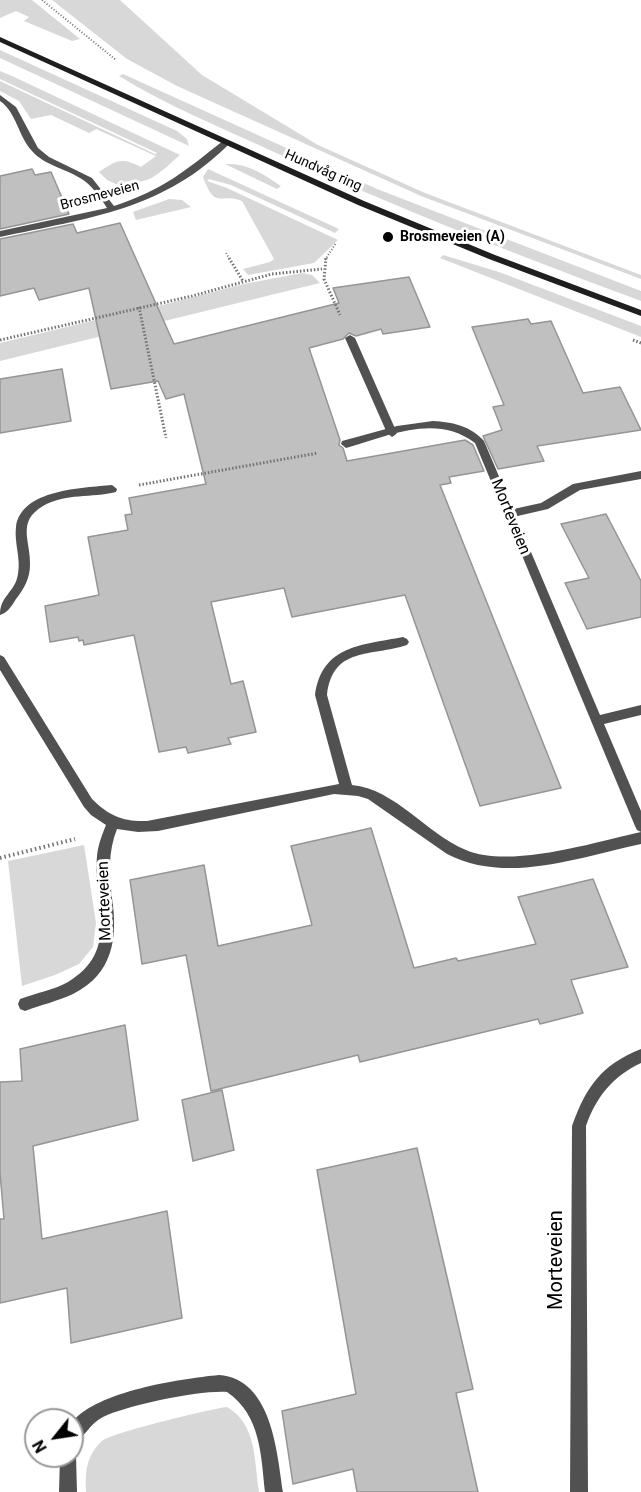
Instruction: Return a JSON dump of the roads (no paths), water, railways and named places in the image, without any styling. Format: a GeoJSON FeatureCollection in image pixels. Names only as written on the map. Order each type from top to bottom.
{"type":"FeatureCollection","features":[{"type":"Feature","properties":{"kind":"main road","name":"Hundvåg ring"},"geometry":{"type":"LineString","coordinates":[[0,39],[420,228],[641,313]]}},
{"type":"Feature","properties":{"kind":"street"},"geometry":{"type":"LineString","coordinates":[[0,97],[12,104],[28,140],[39,153],[86,177],[98,188],[112,209]]}},
{"type":"Feature","properties":{"kind":"street","name":"Brosmeveien"},"geometry":{"type":"LineString","coordinates":[[0,234],[112,209],[141,200],[176,182],[226,142]]}},
{"type":"Feature","properties":{"kind":"street"},"geometry":{"type":"LineString","coordinates":[[350,338],[392,433]]}},
{"type":"Feature","properties":{"kind":"street","name":"Morteveien"},"geometry":{"type":"LineString","coordinates":[[346,444],[441,423],[466,430],[479,441],[641,826]]}},
{"type":"Feature","properties":{"kind":"street"},"geometry":{"type":"LineString","coordinates":[[508,514],[543,506],[577,487],[641,475]]}},
{"type":"Feature","properties":{"kind":"street"},"geometry":{"type":"LineString","coordinates":[[0,611],[12,598],[22,579],[25,559],[22,518],[30,509],[54,498],[112,489]]}},
{"type":"Feature","properties":{"kind":"street"},"geometry":{"type":"LineString","coordinates":[[347,789],[321,695],[322,680],[330,664],[344,656],[403,642]]}},
{"type":"Feature","properties":{"kind":"street"},"geometry":{"type":"LineString","coordinates":[[0,660],[88,803],[111,828],[140,828],[334,789],[347,789],[371,795],[450,848],[478,861],[512,862],[641,838]]}},
{"type":"Feature","properties":{"kind":"street"},"geometry":{"type":"LineString","coordinates":[[597,721],[641,710]]}},
{"type":"Feature","properties":{"kind":"street","name":"Morteveien"},"geometry":{"type":"LineString","coordinates":[[25,1004],[65,991],[75,985],[99,964],[106,952],[109,933],[103,857],[111,828]]}},
{"type":"Feature","properties":{"kind":"street","name":"Morteveien"},"geometry":{"type":"LineString","coordinates":[[579,1492],[579,1126],[586,1105],[602,1081],[620,1066],[641,1056]]}},
{"type":"Feature","properties":{"kind":"street"},"geometry":{"type":"LineString","coordinates":[[84,1421],[104,1408],[208,1383],[227,1383],[249,1400],[260,1415],[265,1431],[274,1492]]}},
{"type":"Feature","properties":{"kind":"street"},"geometry":{"type":"LineString","coordinates":[[68,1468],[68,1492]]}},
{"type":"Feature","properties":{"kind":"place","name":"Brosmeveien (A)"},"geometry":{"type":"Point","coordinates":[388,237]}}]}
